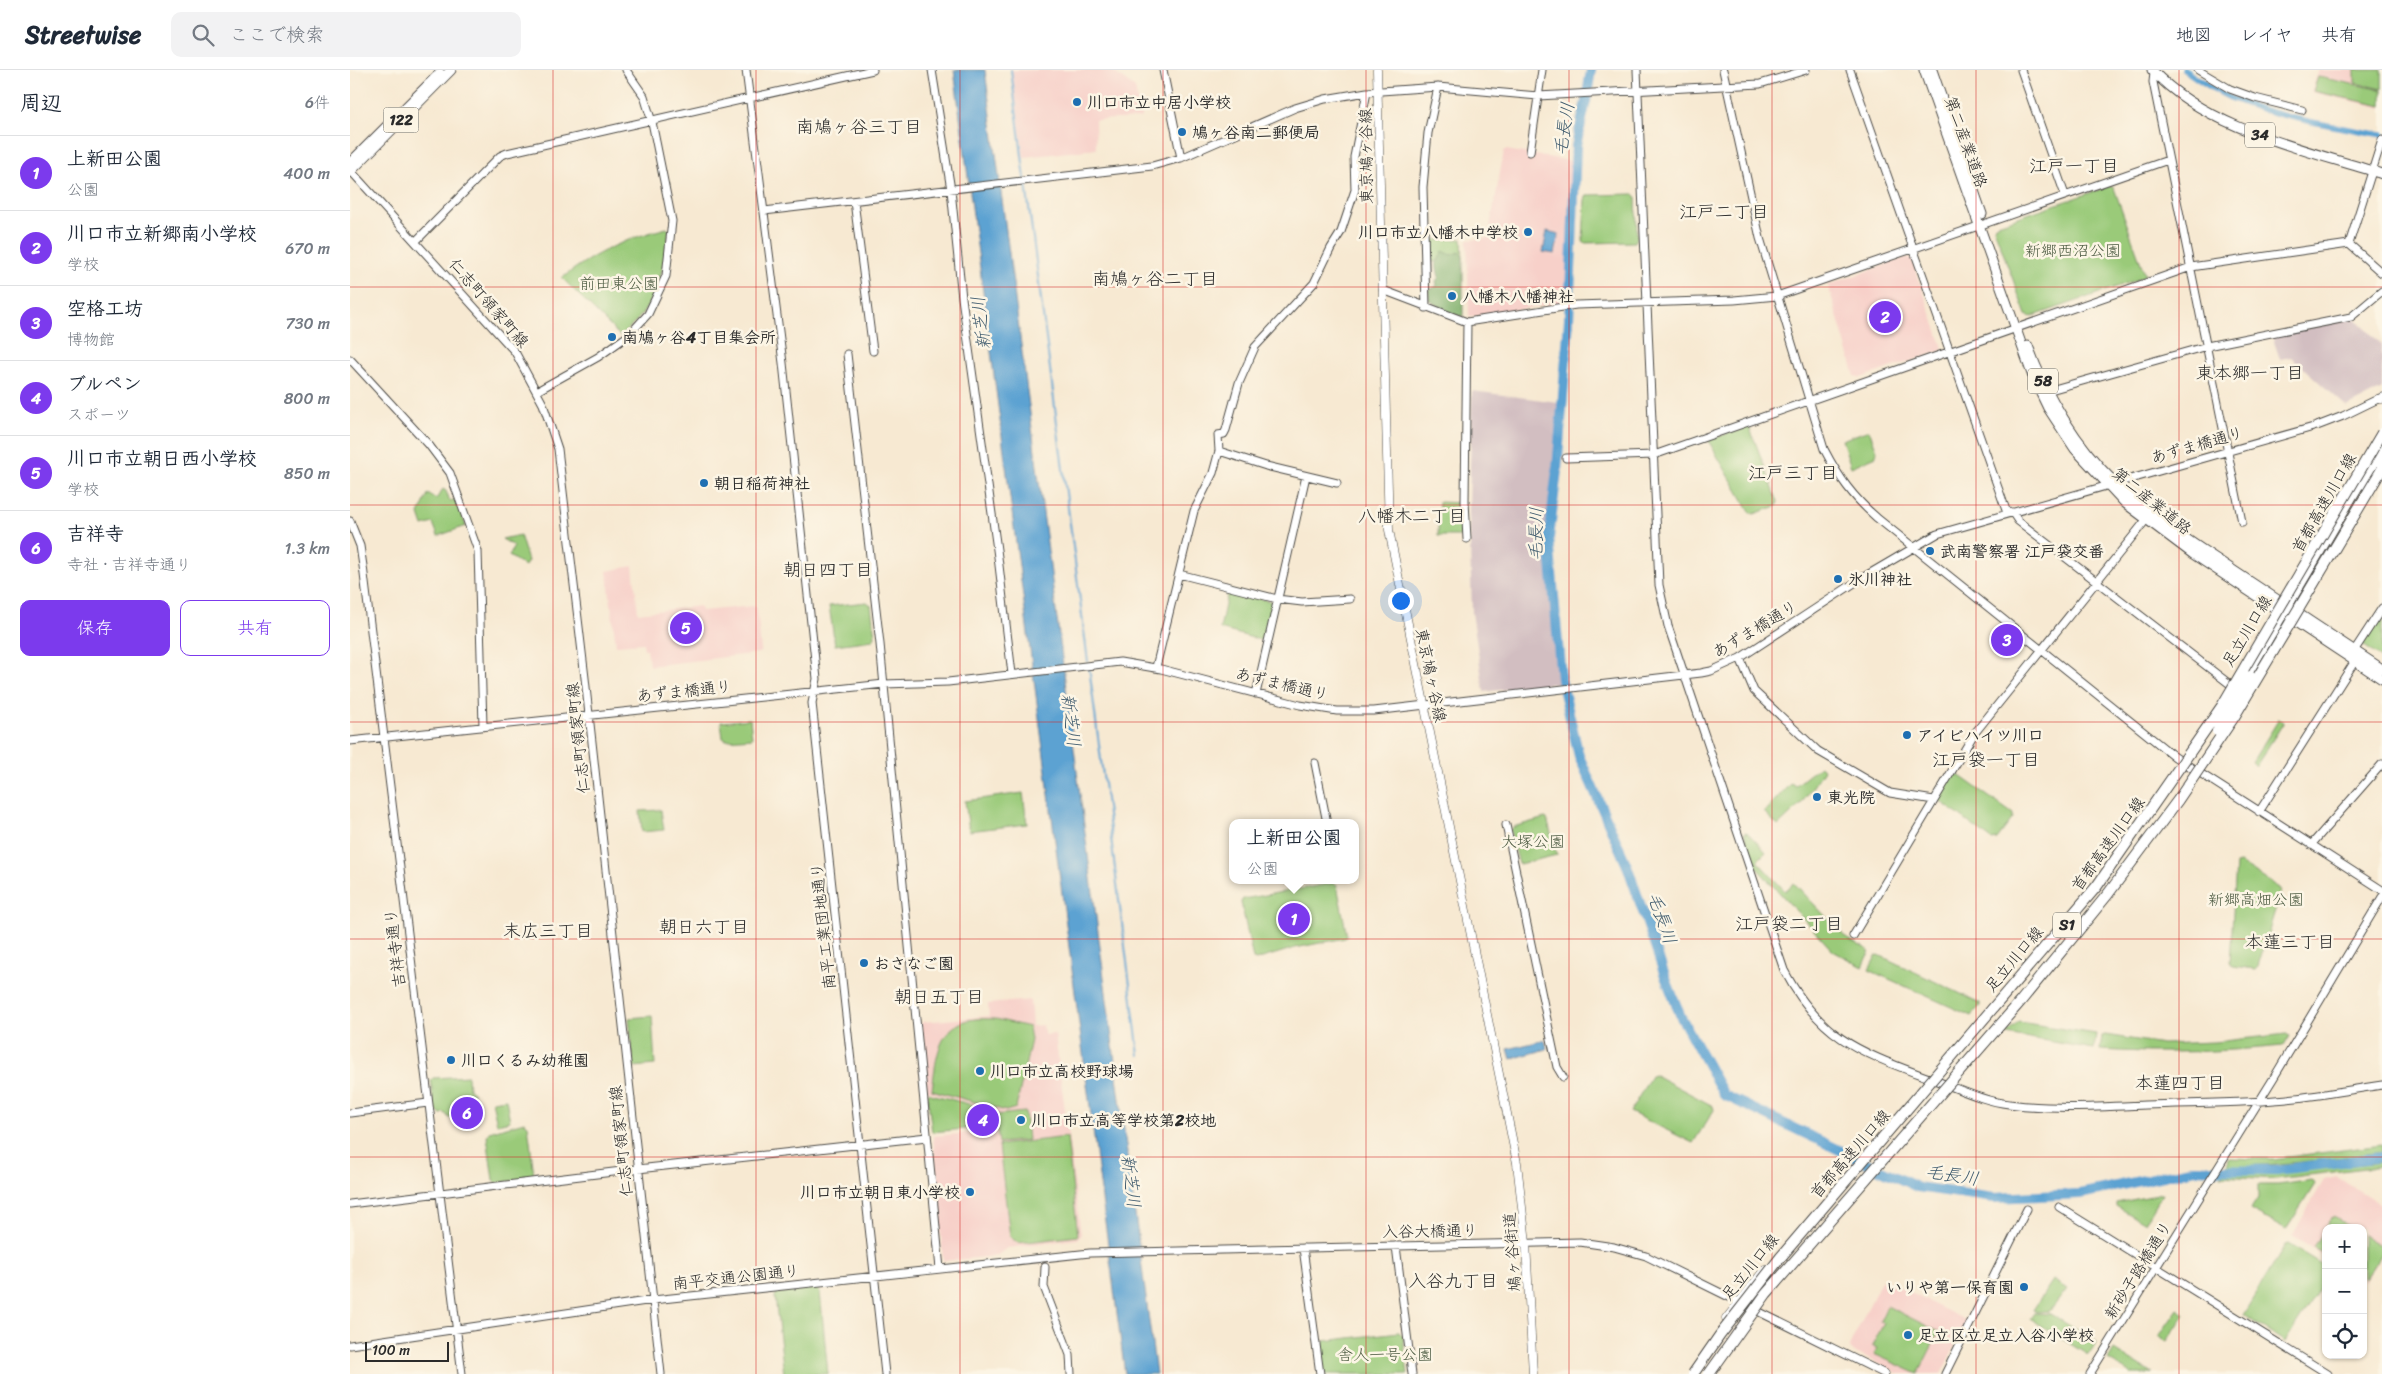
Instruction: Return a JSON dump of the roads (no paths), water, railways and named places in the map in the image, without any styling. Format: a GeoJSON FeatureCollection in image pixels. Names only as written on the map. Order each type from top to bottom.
{"type":"FeatureCollection","features":[{"type":"Feature","properties":{"kind":"highway","name":"首都高速川口線"},"geometry":{"type":"LineString","coordinates":[[1693,1374],[1747,1299],[1818,1213],[2097,886],[2222,706],[2382,432]]}},
{"type":"Feature","properties":{"kind":"highway"},"geometry":{"type":"LineString","coordinates":[[2356,497],[2382,445]]}},
{"type":"Feature","properties":{"kind":"highway"},"geometry":{"type":"LineString","coordinates":[[1889,1150],[1927,1102],[2076,926],[2123,866],[2196,763],[2356,497],[2382,458]]}},
{"type":"Feature","properties":{"kind":"highway","name":"首都高速川口線"},"geometry":{"type":"LineString","coordinates":[[1708,1374],[1766,1294],[2061,952],[2178,800],[2258,679],[2382,469]]}},
{"type":"Feature","properties":{"kind":"highway"},"geometry":{"type":"LineString","coordinates":[[2097,886],[2122,858],[2192,760],[2249,675]]}},
{"type":"Feature","properties":{"kind":"highway"},"geometry":{"type":"LineString","coordinates":[[1699,1374],[1747,1306],[1818,1213]]}},
{"type":"Feature","properties":{"kind":"main road","name":"122"},"geometry":{"type":"LineString","coordinates":[[350,169],[442,70]]}},
{"type":"Feature","properties":{"kind":"main road","name":"122"},"geometry":{"type":"LineString","coordinates":[[350,169],[451,70]]}},
{"type":"Feature","properties":{"kind":"main road","name":"東京鳩ヶ谷線"},"geometry":{"type":"LineString","coordinates":[[1377,70],[1389,530],[1510,1129]]}},
{"type":"Feature","properties":{"kind":"main road","name":"第二産業道路"},"geometry":{"type":"LineString","coordinates":[[1924,70],[1983,225]]}},
{"type":"Feature","properties":{"kind":"main road","name":"第二産業道路"},"geometry":{"type":"LineString","coordinates":[[1932,70],[2033,377],[2048,408],[2075,449],[2146,520],[2287,612],[2354,650],[2382,669]]}},
{"type":"Feature","properties":{"kind":"main road","name":"34"},"geometry":{"type":"LineString","coordinates":[[2153,72],[2190,101],[2230,124],[2382,174]]}},
{"type":"Feature","properties":{"kind":"main road","name":"第二産業道路"},"geometry":{"type":"LineString","coordinates":[[2018,328],[2047,390],[2082,445],[2111,484],[2382,679]]}},
{"type":"Feature","properties":{"kind":"main road","name":"足立川口線"},"geometry":{"type":"LineString","coordinates":[[1712,1374],[1758,1311],[2089,923],[2155,837],[2199,774],[2382,432]]}},
{"type":"Feature","properties":{"kind":"main road","name":"足立川口線"},"geometry":{"type":"LineString","coordinates":[[1689,1374],[1739,1302],[2053,934],[2096,880],[2182,762],[2231,685],[2287,612],[2382,474]]}},
{"type":"Feature","properties":{"kind":"main road","name":"鳩ヶ谷街道"},"geometry":{"type":"LineString","coordinates":[[1510,1129],[1517,1163],[1526,1243],[1534,1374]]}},
{"type":"Feature","properties":{"kind":"street"},"geometry":{"type":"LineString","coordinates":[[537,391],[598,356],[628,335],[648,314],[663,285],[671,248],[672,221],[652,122],[644,96],[626,70]]}},
{"type":"Feature","properties":{"kind":"street","name":"南平工業団地通り"},"geometry":{"type":"LineString","coordinates":[[746,70],[795,475],[814,651],[817,679],[812,703],[815,736],[886,1374]]}},
{"type":"Feature","properties":{"kind":"street"},"geometry":{"type":"LineString","coordinates":[[416,241],[500,156],[873,70]]}},
{"type":"Feature","properties":{"kind":"street"},"geometry":{"type":"LineString","coordinates":[[932,70],[953,189],[962,298],[998,557],[1012,674]]}},
{"type":"Feature","properties":{"kind":"street"},"geometry":{"type":"LineString","coordinates":[[1163,70],[1181,158]]}},
{"type":"Feature","properties":{"kind":"street"},"geometry":{"type":"LineString","coordinates":[[1530,152],[1542,70]]}},
{"type":"Feature","properties":{"kind":"street"},"geometry":{"type":"LineString","coordinates":[[1638,70],[1659,585],[1668,626],[1784,970],[1797,994],[1812,1015],[1836,1036],[1874,1057],[1983,1098],[2009,1104],[2093,1107],[2258,1101],[2297,1098],[2382,1085]]}},
{"type":"Feature","properties":{"kind":"street"},"geometry":{"type":"LineString","coordinates":[[1723,70],[1760,238],[1824,450],[1839,478],[1859,503],[2182,762],[2382,890]]}},
{"type":"Feature","properties":{"kind":"street"},"geometry":{"type":"LineString","coordinates":[[764,212],[1136,169],[1181,158],[1294,108],[1326,99],[1366,92],[1438,87],[1538,96],[1768,83],[1806,70]]}},
{"type":"Feature","properties":{"kind":"street"},"geometry":{"type":"LineString","coordinates":[[1850,70],[2009,512],[2096,582],[2231,685]]}},
{"type":"Feature","properties":{"kind":"street"},"geometry":{"type":"LineString","coordinates":[[2021,70],[2065,195]]}},
{"type":"Feature","properties":{"kind":"street"},"geometry":{"type":"LineString","coordinates":[[2198,70],[2230,89],[2255,98],[2302,110]]}},
{"type":"Feature","properties":{"kind":"street"},"geometry":{"type":"LineString","coordinates":[[2153,72],[2153,82],[2168,160],[2242,522]]}},
{"type":"Feature","properties":{"kind":"street"},"geometry":{"type":"LineString","coordinates":[[1426,308],[1423,187],[1428,133],[1438,87]]}},
{"type":"Feature","properties":{"kind":"street"},"geometry":{"type":"LineString","coordinates":[[1156,667],[1166,617],[1180,574],[1194,511],[1210,482],[1219,450],[1218,435],[1224,434],[1226,430],[1239,383],[1255,346],[1312,286],[1341,232],[1355,190],[1354,157],[1366,92]]}},
{"type":"Feature","properties":{"kind":"street"},"geometry":{"type":"LineString","coordinates":[[2349,244],[2382,140]]}},
{"type":"Feature","properties":{"kind":"street"},"geometry":{"type":"LineString","coordinates":[[1383,290],[1426,308],[1467,322],[1576,305],[1734,300],[1777,296],[2168,160]]}},
{"type":"Feature","properties":{"kind":"street","name":"仁志町領家町線"},"geometry":{"type":"LineString","coordinates":[[350,169],[507,340],[537,391],[554,434],[561,469],[589,714],[661,1374]]}},
{"type":"Feature","properties":{"kind":"street"},"geometry":{"type":"LineString","coordinates":[[854,201],[873,351]]}},
{"type":"Feature","properties":{"kind":"street"},"geometry":{"type":"LineString","coordinates":[[1566,458],[1654,455],[2191,267],[2349,244],[2382,273]]}},
{"type":"Feature","properties":{"kind":"street"},"geometry":{"type":"LineString","coordinates":[[2047,390],[2207,346],[2351,316],[2382,291]]}},
{"type":"Feature","properties":{"kind":"street"},"geometry":{"type":"LineString","coordinates":[[1467,322],[1465,501],[1467,539]]}},
{"type":"Feature","properties":{"kind":"street"},"geometry":{"type":"LineString","coordinates":[[847,354],[880,644],[940,1269]]}},
{"type":"Feature","properties":{"kind":"street"},"geometry":{"type":"LineString","coordinates":[[350,359],[429,445],[450,473],[478,551],[483,726]]}},
{"type":"Feature","properties":{"kind":"street","name":"あずま橋通り"},"geometry":{"type":"LineString","coordinates":[[350,741],[589,714],[884,684],[948,682],[1120,662],[1156,667],[1300,705],[1336,710],[1374,711],[1686,676],[1711,671],[1740,658],[1912,546],[1936,534],[2331,421],[2381,398]]}},
{"type":"Feature","properties":{"kind":"street"},"geometry":{"type":"LineString","coordinates":[[1219,450],[1306,476],[1337,483]]}},
{"type":"Feature","properties":{"kind":"street"},"geometry":{"type":"LineString","coordinates":[[1256,694],[1306,476]]}},
{"type":"Feature","properties":{"kind":"street"},"geometry":{"type":"LineString","coordinates":[[1853,936],[1974,734],[2146,520]]}},
{"type":"Feature","properties":{"kind":"street","name":"吉祥寺通り"},"geometry":{"type":"LineString","coordinates":[[350,521],[360,546],[363,566],[462,1374]]}},
{"type":"Feature","properties":{"kind":"street"},"geometry":{"type":"LineString","coordinates":[[1180,574],[1277,599],[1302,602],[1350,599]]}},
{"type":"Feature","properties":{"kind":"street"},"geometry":{"type":"LineString","coordinates":[[2354,650],[2382,608]]}},
{"type":"Feature","properties":{"kind":"street"},"geometry":{"type":"LineString","coordinates":[[1740,658],[1754,691],[1818,751],[1890,793],[1934,800]]}},
{"type":"Feature","properties":{"kind":"street"},"geometry":{"type":"LineString","coordinates":[[2259,812],[2355,661]]}},
{"type":"Feature","properties":{"kind":"street"},"geometry":{"type":"LineString","coordinates":[[1315,763],[1326,819]]}},
{"type":"Feature","properties":{"kind":"street"},"geometry":{"type":"LineString","coordinates":[[2311,845],[2382,764]]}},
{"type":"Feature","properties":{"kind":"street"},"geometry":{"type":"LineString","coordinates":[[1506,825],[1557,1067],[1563,1077]]}},
{"type":"Feature","properties":{"kind":"street","name":"新砂子路橋通り"},"geometry":{"type":"LineString","coordinates":[[2090,1374],[2222,1162],[2382,897]]}},
{"type":"Feature","properties":{"kind":"street"},"geometry":{"type":"LineString","coordinates":[[350,1113],[428,1103]]}},
{"type":"Feature","properties":{"kind":"street"},"geometry":{"type":"LineString","coordinates":[[350,1204],[638,1169],[927,1137]]}},
{"type":"Feature","properties":{"kind":"street"},"geometry":{"type":"LineString","coordinates":[[2058,1207],[2328,1374]]}},
{"type":"Feature","properties":{"kind":"street"},"geometry":{"type":"LineString","coordinates":[[1945,1374],[2026,1208]]}},
{"type":"Feature","properties":{"kind":"street","name":"入谷大橋通り"},"geometry":{"type":"LineString","coordinates":[[1127,1251],[1588,1243],[1632,1251],[1660,1262],[1885,1374]]}},
{"type":"Feature","properties":{"kind":"street"},"geometry":{"type":"LineString","coordinates":[[1396,1246],[1412,1374]]}},
{"type":"Feature","properties":{"kind":"street"},"geometry":{"type":"LineString","coordinates":[[1303,1248],[1320,1374]]}},
{"type":"Feature","properties":{"kind":"street","name":"南平交通公園通り"},"geometry":{"type":"LineString","coordinates":[[350,1345],[653,1300],[1127,1251]]}},
{"type":"Feature","properties":{"kind":"street"},"geometry":{"type":"LineString","coordinates":[[1045,1267],[1044,1286],[1070,1355],[1071,1374]]}},
{"type":"Feature","properties":{"kind":"water"},"geometry":{"type":"Polygon","coordinates":[[[954,70],[985,70],[1156,1374],[1125,1374],[954,70]]]}},
{"type":"Feature","properties":{"kind":"water"},"geometry":{"type":"Polygon","coordinates":[[[1547,231],[1559,234],[1555,254],[1543,252],[1547,231]]]}},
{"type":"Feature","properties":{"kind":"water"},"geometry":{"type":"Polygon","coordinates":[[[1545,1040],[1547,1049],[1511,1059],[1508,1049],[1545,1040]]]}},
{"type":"Feature","properties":{"kind":"waterway"},"geometry":{"type":"LineString","coordinates":[[1011,70],[1025,179]]}},
{"type":"Feature","properties":{"kind":"waterway","name":"毛長川"},"geometry":{"type":"LineString","coordinates":[[1591,70],[1576,146],[1569,320],[1557,470],[1549,538],[1561,679],[1579,756],[1628,868],[1666,979],[1681,1017],[1724,1095],[1917,1187],[1994,1198],[2080,1194],[2195,1169],[2277,1170],[2382,1157]]}},
{"type":"Feature","properties":{"kind":"waterway"},"geometry":{"type":"LineString","coordinates":[[2184,70],[2220,93],[2251,106],[2307,121],[2382,135]]}},
{"type":"Feature","properties":{"kind":"waterway"},"geometry":{"type":"LineString","coordinates":[[1026,184],[1088,662]]}},
{"type":"Feature","properties":{"kind":"waterway"},"geometry":{"type":"LineString","coordinates":[[1089,667],[1139,1055]]}},
{"type":"Feature","properties":{"kind":"place","name":"川口市立中居小学校"},"geometry":{"type":"Point","coordinates":[1077,102]}},
{"type":"Feature","properties":{"kind":"place","name":"鳩ヶ谷南二郵便局"},"geometry":{"type":"Point","coordinates":[1182,132]}},
{"type":"Feature","properties":{"kind":"place","name":"川口市立八幡木中学校"},"geometry":{"type":"Point","coordinates":[1528,232]}},
{"type":"Feature","properties":{"kind":"place","name":"八幡木八幡神社"},"geometry":{"type":"Point","coordinates":[1452,296]}},
{"type":"Feature","properties":{"kind":"place","name":"川口市立新郷南小学校"},"geometry":{"type":"Point","coordinates":[1885,317]}},
{"type":"Feature","properties":{"kind":"place","name":"南鳩ヶ谷4丁目集会所"},"geometry":{"type":"Point","coordinates":[612,337]}},
{"type":"Feature","properties":{"kind":"place","name":"朝日稲荷神社"},"geometry":{"type":"Point","coordinates":[704,483]}},
{"type":"Feature","properties":{"kind":"place","name":"武南警察署 江戸袋交番"},"geometry":{"type":"Point","coordinates":[1930,551]}},
{"type":"Feature","properties":{"kind":"place","name":"氷川神社"},"geometry":{"type":"Point","coordinates":[1838,579]}},
{"type":"Feature","properties":{"kind":"place","name":"川口市立朝日西小学校"},"geometry":{"type":"Point","coordinates":[686,628]}},
{"type":"Feature","properties":{"kind":"place","name":"空格工坊"},"geometry":{"type":"Point","coordinates":[2007,640]}},
{"type":"Feature","properties":{"kind":"place","name":"アイビハイツ川口"},"geometry":{"type":"Point","coordinates":[1907,735]}},
{"type":"Feature","properties":{"kind":"place","name":"東光院"},"geometry":{"type":"Point","coordinates":[1817,797]}},
{"type":"Feature","properties":{"kind":"place","name":"上新田公園"},"geometry":{"type":"Point","coordinates":[1294,919]}},
{"type":"Feature","properties":{"kind":"place","name":"おさなご園"},"geometry":{"type":"Point","coordinates":[864,963]}},
{"type":"Feature","properties":{"kind":"place","name":"川口くるみ幼稚園"},"geometry":{"type":"Point","coordinates":[451,1060]}},
{"type":"Feature","properties":{"kind":"place","name":"川口市立高校野球場"},"geometry":{"type":"Point","coordinates":[980,1071]}},
{"type":"Feature","properties":{"kind":"place","name":"吉祥寺"},"geometry":{"type":"Point","coordinates":[467,1113]}},
{"type":"Feature","properties":{"kind":"place","name":"ブルペン"},"geometry":{"type":"Point","coordinates":[983,1120]}},
{"type":"Feature","properties":{"kind":"place","name":"川口市立高等学校第2校地"},"geometry":{"type":"Point","coordinates":[1021,1120]}},
{"type":"Feature","properties":{"kind":"place","name":"川口市立朝日東小学校"},"geometry":{"type":"Point","coordinates":[970,1192]}},
{"type":"Feature","properties":{"kind":"place","name":"いりや第一保育園"},"geometry":{"type":"Point","coordinates":[2024,1287]}},
{"type":"Feature","properties":{"kind":"place","name":"足立区立足立入谷小学校"},"geometry":{"type":"Point","coordinates":[1908,1335]}},
{"type":"Feature","properties":{"kind":"district","name":"南鳩ヶ谷三丁目"},"geometry":{"type":"Point","coordinates":[859,127]}},
{"type":"Feature","properties":{"kind":"district","name":"江戸一丁目"},"geometry":{"type":"Point","coordinates":[2074,166]}},
{"type":"Feature","properties":{"kind":"district","name":"江戸二丁目"},"geometry":{"type":"Point","coordinates":[1724,212]}},
{"type":"Feature","properties":{"kind":"district","name":"南鳩ヶ谷二丁目"},"geometry":{"type":"Point","coordinates":[1155,279]}},
{"type":"Feature","properties":{"kind":"district","name":"東本郷一丁目"},"geometry":{"type":"Point","coordinates":[2250,373]}},
{"type":"Feature","properties":{"kind":"district","name":"江戸三丁目"},"geometry":{"type":"Point","coordinates":[1793,473]}},
{"type":"Feature","properties":{"kind":"district","name":"八幡木二丁目"},"geometry":{"type":"Point","coordinates":[1412,516]}},
{"type":"Feature","properties":{"kind":"district","name":"朝日四丁目"},"geometry":{"type":"Point","coordinates":[828,570]}},
{"type":"Feature","properties":{"kind":"district","name":"江戸袋一丁目"},"geometry":{"type":"Point","coordinates":[1986,760]}},
{"type":"Feature","properties":{"kind":"district","name":"江戸袋二丁目"},"geometry":{"type":"Point","coordinates":[1789,924]}},
{"type":"Feature","properties":{"kind":"district","name":"朝日六丁目"},"geometry":{"type":"Point","coordinates":[704,927]}},
{"type":"Feature","properties":{"kind":"district","name":"末広三丁目"},"geometry":{"type":"Point","coordinates":[548,931]}},
{"type":"Feature","properties":{"kind":"district","name":"本蓮三丁目"},"geometry":{"type":"Point","coordinates":[2290,942]}},
{"type":"Feature","properties":{"kind":"district","name":"朝日五丁目"},"geometry":{"type":"Point","coordinates":[939,997]}},
{"type":"Feature","properties":{"kind":"district","name":"本蓮四丁目"},"geometry":{"type":"Point","coordinates":[2180,1083]}},
{"type":"Feature","properties":{"kind":"district","name":"入谷九丁目"},"geometry":{"type":"Point","coordinates":[1453,1281]}},
{"type":"Feature","properties":{"kind":"park label","name":"新郷西沼公園"},"geometry":{"type":"Point","coordinates":[2073,250]}},
{"type":"Feature","properties":{"kind":"park label","name":"前田東公園"},"geometry":{"type":"Point","coordinates":[619,283]}},
{"type":"Feature","properties":{"kind":"park label","name":"大塚公園"},"geometry":{"type":"Point","coordinates":[1533,841]}},
{"type":"Feature","properties":{"kind":"park label","name":"新郷高畑公園"},"geometry":{"type":"Point","coordinates":[2256,899]}},
{"type":"Feature","properties":{"kind":"park label","name":"舎人一号公園"},"geometry":{"type":"Point","coordinates":[1385,1354]}},
{"type":"Feature","properties":{"kind":"water label","name":"新芝川"},"geometry":{"type":"Point","coordinates":[981,323]}},
{"type":"Feature","properties":{"kind":"water label","name":"新芝川"},"geometry":{"type":"Point","coordinates":[1071,720]}},
{"type":"Feature","properties":{"kind":"water label","name":"新芝川"},"geometry":{"type":"Point","coordinates":[1131,1181]}}]}
